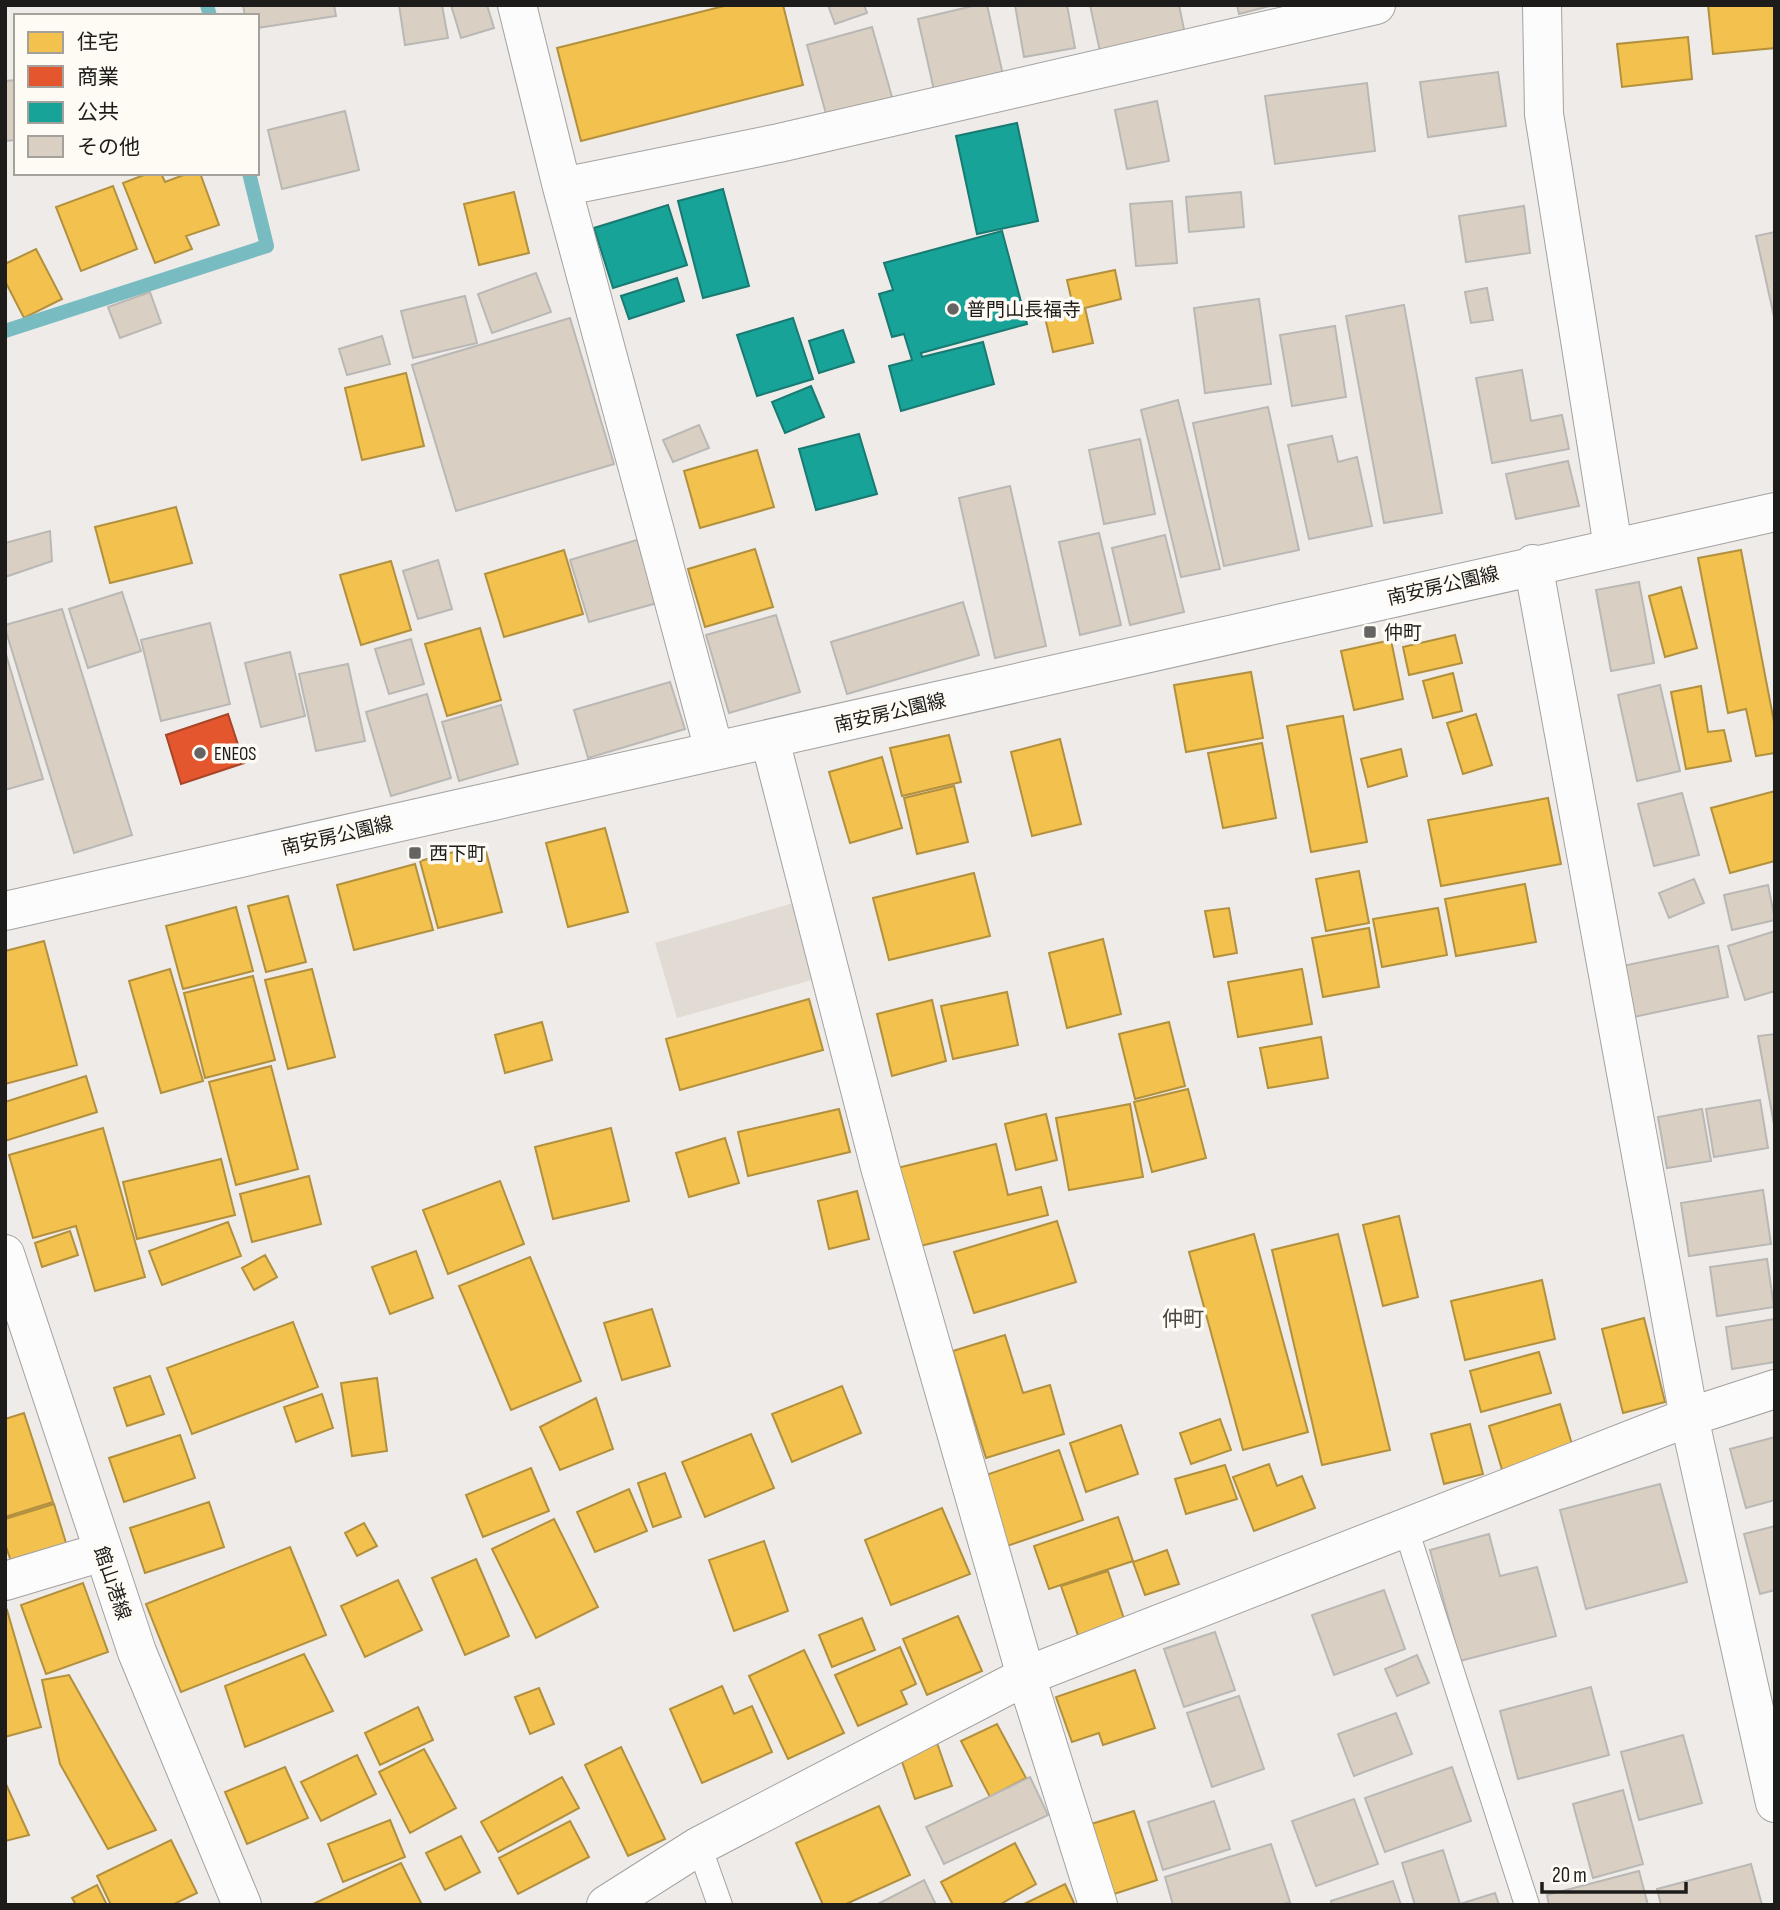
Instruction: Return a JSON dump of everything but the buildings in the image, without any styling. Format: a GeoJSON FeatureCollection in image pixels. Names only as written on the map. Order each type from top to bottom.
{"type":"FeatureCollection","features":[{"type":"Feature","properties":{"kind":"street"},"geometry":{"type":"LineString","coordinates":[[517,5],[562,187],[714,750]]}},
{"type":"Feature","properties":{"kind":"street"},"geometry":{"type":"LineString","coordinates":[[562,187],[779,143],[1376,5]]}},
{"type":"Feature","properties":{"kind":"street"},"geometry":{"type":"LineString","coordinates":[[1542,5],[1544,114],[1613,547]]}},
{"type":"Feature","properties":{"kind":"street","name":"南安房公園線"},"geometry":{"type":"LineString","coordinates":[[5,911],[714,750],[770,740],[1532,564],[1775,512]]}},
{"type":"Feature","properties":{"kind":"street"},"geometry":{"type":"LineString","coordinates":[[1532,564],[1689,1417],[1775,1803]]}},
{"type":"Feature","properties":{"kind":"street"},"geometry":{"type":"LineString","coordinates":[[770,740],[880,1167],[1026,1676],[1098,1905]]}},
{"type":"Feature","properties":{"kind":"street","name":"館山港線"},"geometry":{"type":"LineString","coordinates":[[5,1254],[13,1305],[137,1652],[242,1905]]}},
{"type":"Feature","properties":{"kind":"street"},"geometry":{"type":"LineString","coordinates":[[606,1905],[699,1846],[1026,1676],[1689,1417],[1775,1389]]}},
{"type":"Feature","properties":{"kind":"street"},"geometry":{"type":"LineString","coordinates":[[5,1581],[102,1552]]}},
{"type":"Feature","properties":{"kind":"lane"},"geometry":{"type":"LineString","coordinates":[[1406,1529],[1527,1905]]}},
{"type":"Feature","properties":{"kind":"lane"},"geometry":{"type":"LineString","coordinates":[[699,1846],[720,1905]]}},
{"type":"Feature","properties":{"kind":"shaded area"},"geometry":{"type":"Polygon","coordinates":[[[797,902],[819,978],[677,1018],[655,943],[797,902]]]}},
{"type":"Feature","properties":{"kind":"waterway"},"geometry":{"type":"LineString","coordinates":[[207,5],[209,14]]}},
{"type":"Feature","properties":{"kind":"waterway"},"geometry":{"type":"LineString","coordinates":[[5,331],[267,246],[249,175]]}},
{"type":"Feature","properties":{"kind":"place","name":"普門山長福寺"},"geometry":{"type":"Point","coordinates":[953,309]}},
{"type":"Feature","properties":{"kind":"place","name":"仲町"},"geometry":{"type":"Point","coordinates":[1370,632]}},
{"type":"Feature","properties":{"kind":"place","name":"ENEOS"},"geometry":{"type":"Point","coordinates":[200,753]}},
{"type":"Feature","properties":{"kind":"place","name":"西下町"},"geometry":{"type":"Point","coordinates":[415,853]}},
{"type":"Feature","properties":{"kind":"district","name":"仲町"},"geometry":{"type":"Point","coordinates":[1183,1319]}}]}
